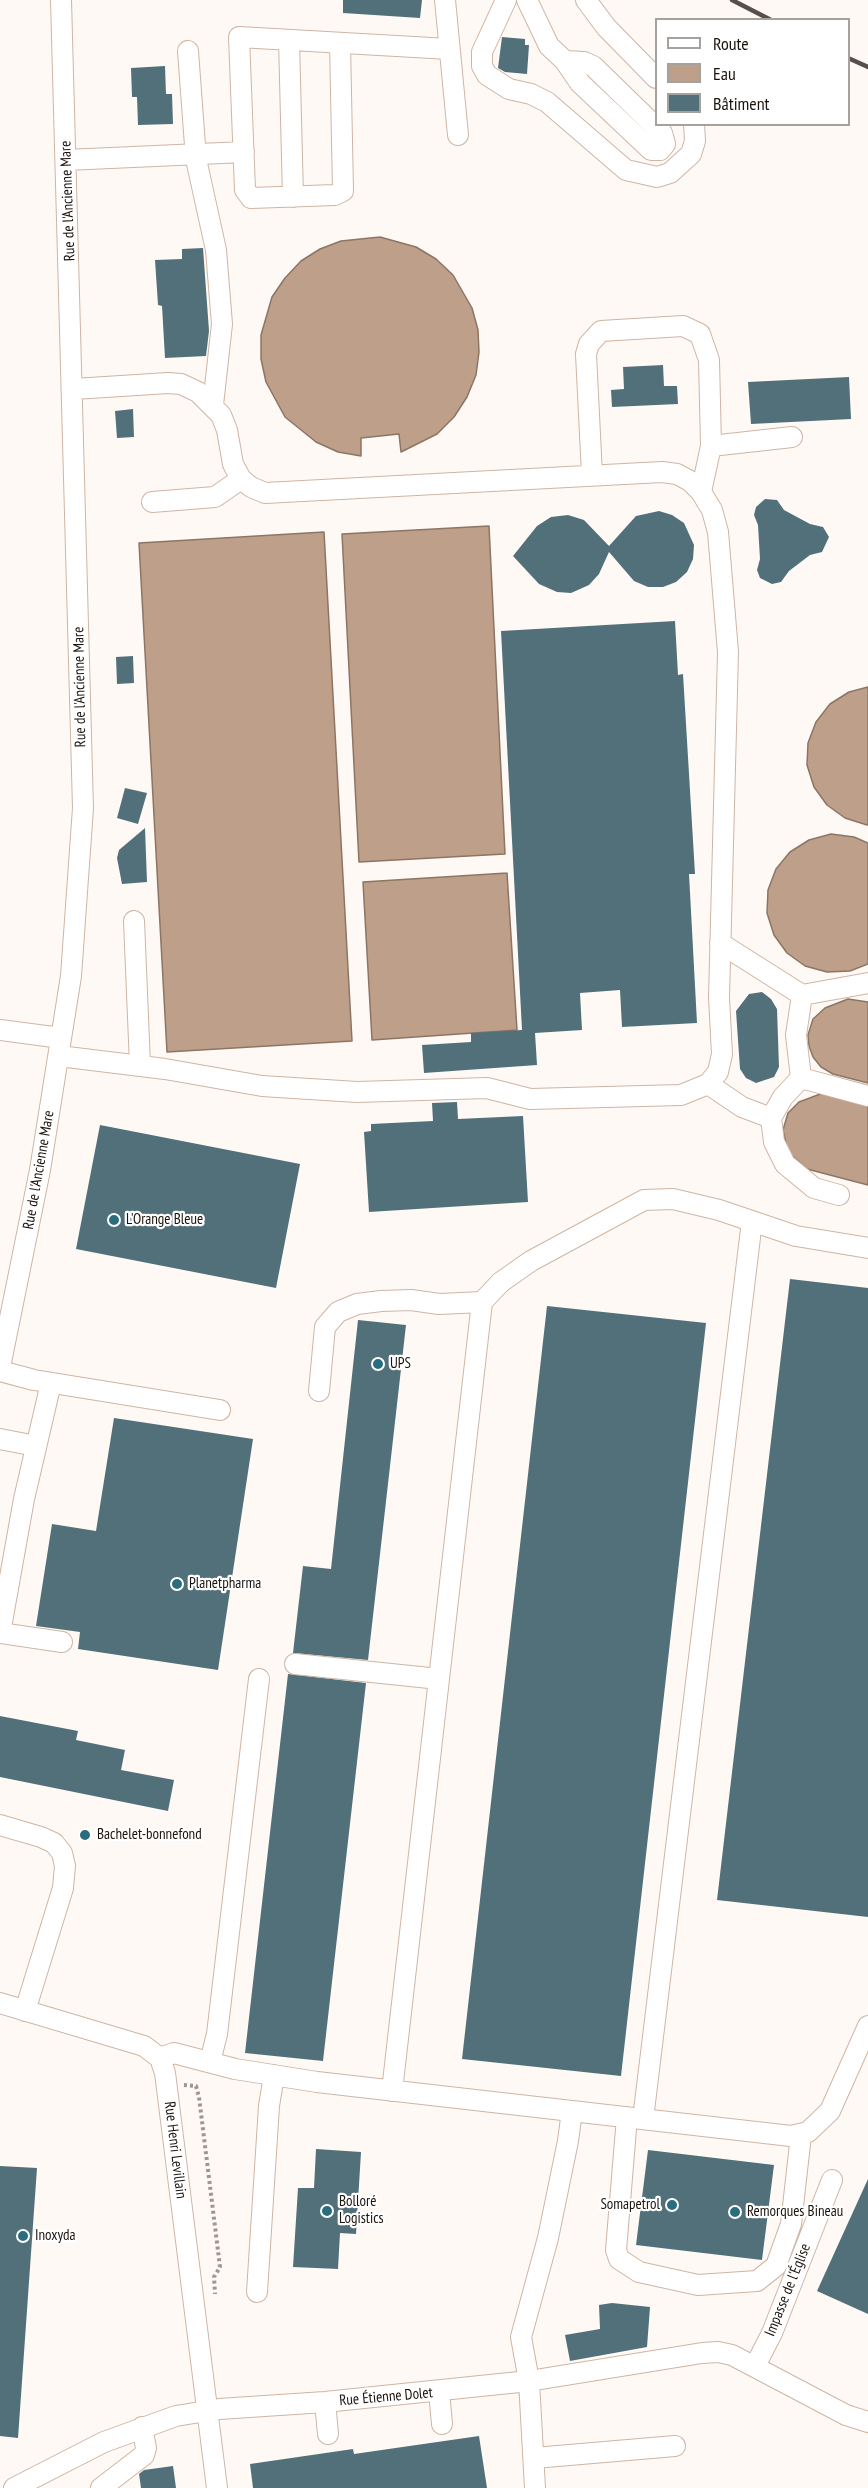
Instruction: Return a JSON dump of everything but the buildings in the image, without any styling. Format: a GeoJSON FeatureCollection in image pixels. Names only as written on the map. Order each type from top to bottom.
{"type":"FeatureCollection","features":[{"type":"Feature","properties":{"kind":"street","name":"Rue de l'Ancienne Mare"},"geometry":{"type":"LineString","coordinates":[[0,1369],[40,1170],[71,976],[83,808],[74,389],[61,0]]}},
{"type":"Feature","properties":{"kind":"street"},"geometry":{"type":"LineString","coordinates":[[445,0],[458,135]]}},
{"type":"Feature","properties":{"kind":"street"},"geometry":{"type":"LineString","coordinates":[[506,0],[482,52],[482,66],[487,75],[509,89],[531,94],[547,102],[626,170],[657,177],[670,173],[691,154],[695,141],[694,126]]}},
{"type":"Feature","properties":{"kind":"street"},"geometry":{"type":"LineString","coordinates":[[527,0],[549,46],[565,61],[580,83],[642,143],[651,150],[660,150],[664,144],[662,133],[593,66],[584,62],[565,61]]}},
{"type":"Feature","properties":{"kind":"street"},"geometry":{"type":"LineString","coordinates":[[586,0],[606,27],[655,76]]}},
{"type":"Feature","properties":{"kind":"street"},"geometry":{"type":"LineString","coordinates":[[340,43],[343,191],[335,195],[251,198],[245,190],[239,37],[449,49]]}},
{"type":"Feature","properties":{"kind":"street"},"geometry":{"type":"LineString","coordinates":[[289,40],[293,197]]}},
{"type":"Feature","properties":{"kind":"street"},"geometry":{"type":"LineString","coordinates":[[188,51],[196,154],[201,187],[216,250],[222,324],[213,405]]}},
{"type":"Feature","properties":{"kind":"street"},"geometry":{"type":"LineString","coordinates":[[66,160],[244,152]]}},
{"type":"Feature","properties":{"kind":"street"},"geometry":{"type":"LineString","coordinates":[[592,475],[586,354],[594,336],[602,331],[683,326],[700,334],[709,360],[711,446],[701,492]]}},
{"type":"Feature","properties":{"kind":"street"},"geometry":{"type":"LineString","coordinates":[[0,1030],[60,1047],[140,1065],[262,1086],[357,1092],[487,1088],[530,1099],[681,1095],[708,1084],[718,1072],[722,1054],[719,998],[728,652],[718,532],[712,510],[701,492],[690,481],[669,473],[592,475],[265,493],[251,487],[241,478],[233,464],[227,430],[213,405],[198,392],[181,384],[74,389]]}},
{"type":"Feature","properties":{"kind":"street"},"geometry":{"type":"LineString","coordinates":[[711,446],[792,437]]}},
{"type":"Feature","properties":{"kind":"street"},"geometry":{"type":"LineString","coordinates":[[152,502],[215,498],[241,478]]}},
{"type":"Feature","properties":{"kind":"street"},"geometry":{"type":"LineString","coordinates":[[134,921],[140,1065]]}},
{"type":"Feature","properties":{"kind":"street"},"geometry":{"type":"LineString","coordinates":[[720,943],[802,995],[868,983]]}},
{"type":"Feature","properties":{"kind":"street"},"geometry":{"type":"LineString","coordinates":[[801,1078],[796,1035],[802,995]]}},
{"type":"Feature","properties":{"kind":"street"},"geometry":{"type":"LineString","coordinates":[[801,1078],[868,1096]]}},
{"type":"Feature","properties":{"kind":"street"},"geometry":{"type":"LineString","coordinates":[[801,1078],[783,1096],[771,1118],[774,1142],[785,1164],[814,1188],[839,1195]]}},
{"type":"Feature","properties":{"kind":"street"},"geometry":{"type":"LineString","coordinates":[[708,1084],[741,1107],[771,1118]]}},
{"type":"Feature","properties":{"kind":"street"},"geometry":{"type":"LineString","coordinates":[[392,2091],[482,1302],[501,1282],[531,1261],[644,1200],[673,1199],[796,1236],[868,1248]]}},
{"type":"Feature","properties":{"kind":"street"},"geometry":{"type":"LineString","coordinates":[[752,1221],[616,2250],[619,2259],[639,2272],[698,2284],[758,2281],[776,2266],[791,2224],[801,2135]]}},
{"type":"Feature","properties":{"kind":"street"},"geometry":{"type":"LineString","coordinates":[[319,1391],[325,1327],[338,1312],[357,1304],[381,1300],[411,1300],[439,1304],[482,1302]]}},
{"type":"Feature","properties":{"kind":"street"},"geometry":{"type":"LineString","coordinates":[[0,1369],[51,1383],[220,1410]]}},
{"type":"Feature","properties":{"kind":"street"},"geometry":{"type":"LineString","coordinates":[[51,1383],[36,1446],[0,1633],[62,1642]]}},
{"type":"Feature","properties":{"kind":"street"},"geometry":{"type":"LineString","coordinates":[[0,1439],[36,1446]]}},
{"type":"Feature","properties":{"kind":"street"},"geometry":{"type":"LineString","coordinates":[[295,1664],[439,1679]]}},
{"type":"Feature","properties":{"kind":"street"},"geometry":{"type":"LineString","coordinates":[[210,2062],[217,2034],[259,1679]]}},
{"type":"Feature","properties":{"kind":"street"},"geometry":{"type":"LineString","coordinates":[[0,1825],[41,1837],[54,1844],[62,1852],[66,1866],[63,1888],[25,2011]]}},
{"type":"Feature","properties":{"kind":"street"},"geometry":{"type":"LineString","coordinates":[[0,2003],[144,2046],[160,2058],[174,2053],[274,2075],[392,2091],[791,2136],[801,2135],[820,2123],[830,2111],[868,2026]]}},
{"type":"Feature","properties":{"kind":"street","name":"Rue Henri Levillain"},"geometry":{"type":"LineString","coordinates":[[160,2058],[166,2084],[217,2488]]}},
{"type":"Feature","properties":{"kind":"street"},"geometry":{"type":"LineString","coordinates":[[257,2292],[269,2106],[274,2075]]}},
{"type":"Feature","properties":{"kind":"street"},"geometry":{"type":"LineString","coordinates":[[535,2488],[529,2381],[521,2337],[548,2238],[572,2111]]}},
{"type":"Feature","properties":{"kind":"street","name":"Impasse de l'Église"},"geometry":{"type":"LineString","coordinates":[[761,2369],[772,2333],[832,2180]]}},
{"type":"Feature","properties":{"kind":"street","name":"Rue Étienne Dolet"},"geometry":{"type":"LineString","coordinates":[[14,2488],[104,2442],[176,2416],[207,2411],[439,2392],[529,2381],[702,2353],[718,2352],[761,2369],[846,2415],[868,2422]]}},
{"type":"Feature","properties":{"kind":"street"},"geometry":{"type":"LineString","coordinates":[[439,2392],[442,2424]]}},
{"type":"Feature","properties":{"kind":"street"},"geometry":{"type":"LineString","coordinates":[[325,2402],[328,2434]]}},
{"type":"Feature","properties":{"kind":"street"},"geometry":{"type":"LineString","coordinates":[[101,2488],[144,2456],[146,2448],[142,2427]]}},
{"type":"Feature","properties":{"kind":"street"},"geometry":{"type":"LineString","coordinates":[[534,2458],[675,2446]]}},
{"type":"Feature","properties":{"kind":"path"},"geometry":{"type":"LineString","coordinates":[[166,2084],[196,2086],[199,2097],[220,2267],[214,2277],[216,2299]]}},
{"type":"Feature","properties":{"kind":"water"},"geometry":{"type":"Polygon","coordinates":[[[380,237],[416,247],[436,259],[453,275],[472,308],[478,330],[479,352],[476,375],[467,397],[454,417],[437,434],[401,452],[399,434],[361,438],[361,456],[338,452],[316,442],[285,417],[266,382],[261,359],[261,335],[272,297],[301,261],[320,249],[341,241],[380,237]]]}},
{"type":"Feature","properties":{"kind":"water"},"geometry":{"type":"Polygon","coordinates":[[[489,526],[505,854],[359,862],[342,534],[489,526]]]}},
{"type":"Feature","properties":{"kind":"water"},"geometry":{"type":"Polygon","coordinates":[[[324,532],[352,1041],[167,1052],[139,543],[324,532]]]}},
{"type":"Feature","properties":{"kind":"water"},"geometry":{"type":"Polygon","coordinates":[[[868,687],[867,825],[845,818],[827,805],[814,787],[807,765],[808,743],[816,722],[830,704],[849,692],[868,687]]]}},
{"type":"Feature","properties":{"kind":"water"},"geometry":{"type":"Polygon","coordinates":[[[831,834],[854,837],[868,843],[868,964],[850,971],[827,972],[805,966],[787,953],[774,935],[767,913],[768,890],[776,869],[790,852],[809,840],[831,834]]]}},
{"type":"Feature","properties":{"kind":"water"},"geometry":{"type":"Polygon","coordinates":[[[507,873],[517,1030],[372,1040],[363,882],[507,873]]]}},
{"type":"Feature","properties":{"kind":"water"},"geometry":{"type":"Polygon","coordinates":[[[848,999],[868,1002],[868,1083],[833,1074],[821,1067],[813,1057],[809,1046],[808,1035],[813,1019],[825,1008],[848,999]]]}},
{"type":"Feature","properties":{"kind":"water"},"geometry":{"type":"Polygon","coordinates":[[[823,1093],[868,1104],[868,1185],[807,1169],[788,1152],[783,1130],[788,1113],[799,1102],[823,1093]]]}},
{"type":"Feature","properties":{"kind":"railway"},"geometry":{"type":"LineString","coordinates":[[732,0],[767,18]]}},
{"type":"Feature","properties":{"kind":"railway"},"geometry":{"type":"LineString","coordinates":[[850,59],[868,67]]}},
{"type":"Feature","properties":{"kind":"place","name":"L'Orange Bleue"},"geometry":{"type":"Point","coordinates":[114,1220]}},
{"type":"Feature","properties":{"kind":"place","name":"UPS"},"geometry":{"type":"Point","coordinates":[378,1364]}},
{"type":"Feature","properties":{"kind":"place","name":"Planetpharma"},"geometry":{"type":"Point","coordinates":[177,1584]}},
{"type":"Feature","properties":{"kind":"place","name":"Bachelet-bonnefond"},"geometry":{"type":"Point","coordinates":[85,1835]}},
{"type":"Feature","properties":{"kind":"place","name":"Somapetrol"},"geometry":{"type":"Point","coordinates":[672,2205]}},
{"type":"Feature","properties":{"kind":"place","name":"Bolloré Logistics"},"geometry":{"type":"Point","coordinates":[327,2211]}},
{"type":"Feature","properties":{"kind":"place","name":"Remorques Bineau"},"geometry":{"type":"Point","coordinates":[735,2212]}},
{"type":"Feature","properties":{"kind":"place","name":"Inoxyda"},"geometry":{"type":"Point","coordinates":[23,2236]}}]}
